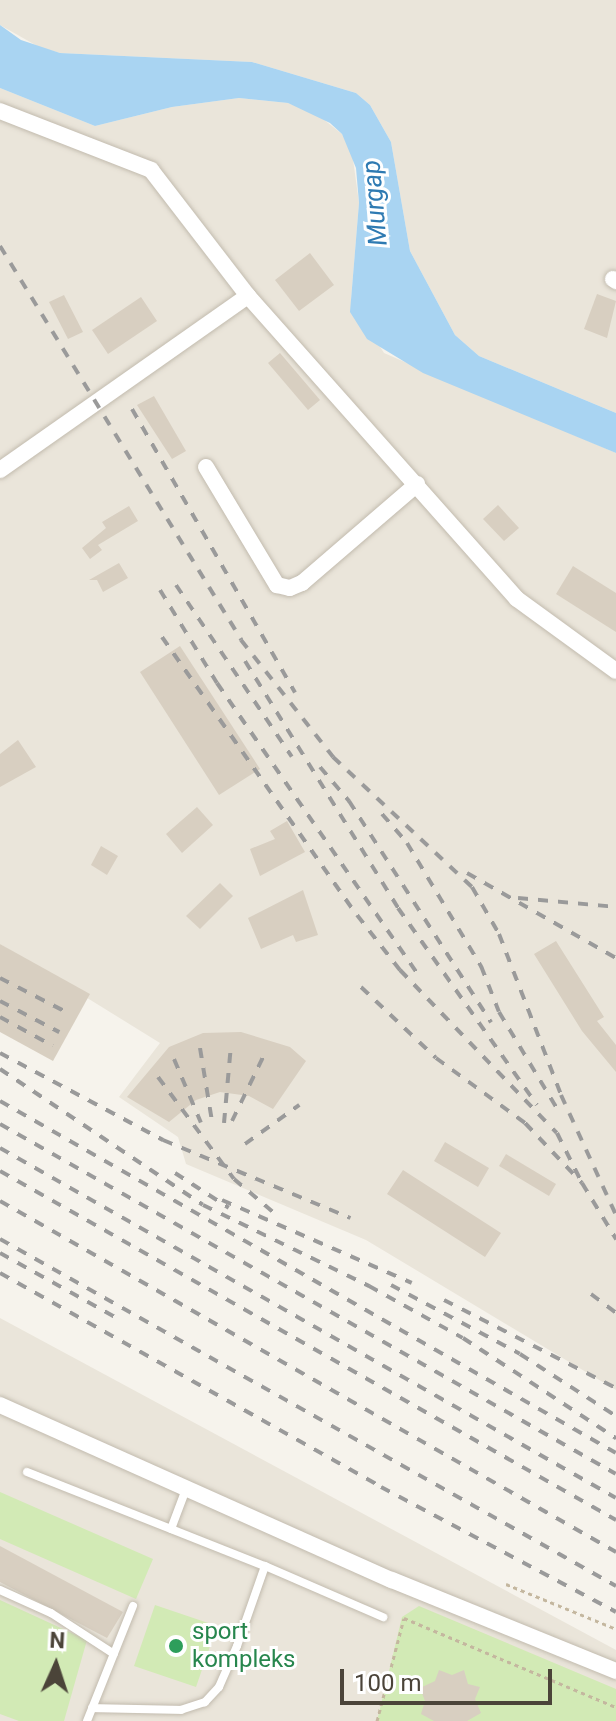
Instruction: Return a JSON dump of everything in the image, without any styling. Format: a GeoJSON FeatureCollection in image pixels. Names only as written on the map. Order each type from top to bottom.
{"type":"FeatureCollection","features":[{"type":"Feature","properties":{"kind":"street"},"geometry":{"type":"LineString","coordinates":[[0,111],[151,170],[248,296],[517,599],[616,671]]}},
{"type":"Feature","properties":{"kind":"street"},"geometry":{"type":"LineString","coordinates":[[0,470],[248,296]]}},
{"type":"Feature","properties":{"kind":"street"},"geometry":{"type":"LineString","coordinates":[[206,467],[277,585],[290,588],[417,484]]}},
{"type":"Feature","properties":{"kind":"street"},"geometry":{"type":"LineString","coordinates":[[0,1405],[186,1489],[616,1671]]}},
{"type":"Feature","properties":{"kind":"lane"},"geometry":{"type":"LineString","coordinates":[[27,1472],[265,1566],[383,1617]]}},
{"type":"Feature","properties":{"kind":"lane"},"geometry":{"type":"LineString","coordinates":[[171,1529],[186,1489]]}},
{"type":"Feature","properties":{"kind":"lane"},"geometry":{"type":"LineString","coordinates":[[92,1708],[181,1710],[205,1702],[231,1660],[265,1566]]}},
{"type":"Feature","properties":{"kind":"lane"},"geometry":{"type":"LineString","coordinates":[[0,1590],[51,1613],[114,1654]]}},
{"type":"Feature","properties":{"kind":"lane"},"geometry":{"type":"LineString","coordinates":[[87,1721],[133,1606]]}},
{"type":"Feature","properties":{"kind":"path"},"geometry":{"type":"LineString","coordinates":[[506,1584],[616,1629]]}},
{"type":"Feature","properties":{"kind":"path"},"geometry":{"type":"LineString","coordinates":[[377,1721],[404,1618],[616,1707]]}},
{"type":"Feature","properties":{"kind":"shaded area"},"geometry":{"type":"Polygon","coordinates":[[[0,0],[616,0],[616,413],[479,356],[455,335],[410,251],[391,142],[370,105],[356,93],[252,62],[60,53],[39,47],[0,25],[0,0]]]}},
{"type":"Feature","properties":{"kind":"shaded area"},"geometry":{"type":"Polygon","coordinates":[[[0,88],[95,126],[172,107],[239,98],[288,103],[318,115],[342,134],[352,152],[359,203],[351,300],[384,353],[616,453],[616,1390],[366,1240],[186,1164],[178,1137],[119,1097],[160,1043],[0,944],[0,88]]]}},
{"type":"Feature","properties":{"kind":"shaded area"},"geometry":{"type":"Polygon","coordinates":[[[0,1318],[616,1650],[616,1721],[0,1721],[0,1318]]]}},
{"type":"Feature","properties":{"kind":"green space"},"geometry":{"type":"Polygon","coordinates":[[[0,1492],[153,1559],[136,1599],[0,1539],[0,1492]]]}},
{"type":"Feature","properties":{"kind":"green space"},"geometry":{"type":"Polygon","coordinates":[[[0,1600],[87,1640],[64,1721],[19,1721],[0,1714],[0,1600]]]}},
{"type":"Feature","properties":{"kind":"green space","name":"sport kompleks"},"geometry":{"type":"Polygon","coordinates":[[[155,1605],[217,1626],[196,1687],[134,1666],[155,1605]]]}},
{"type":"Feature","properties":{"kind":"green space"},"geometry":{"type":"Polygon","coordinates":[[[419,1606],[616,1689],[616,1721],[377,1721],[402,1617],[419,1606]]]}},
{"type":"Feature","properties":{"kind":"water","name":"Murgap"},"geometry":{"type":"Polygon","coordinates":[[[0,25],[21,40],[60,53],[252,62],[356,93],[370,105],[391,142],[410,251],[455,335],[479,356],[616,413],[616,453],[423,373],[367,339],[350,312],[359,203],[356,168],[342,134],[330,123],[288,103],[239,98],[172,107],[95,126],[0,88],[0,25]]]}},
{"type":"Feature","properties":{"kind":"building"},"geometry":{"type":"Polygon","coordinates":[[[310,253],[334,285],[299,311],[275,280],[310,253]]]}},
{"type":"Feature","properties":{"kind":"building"},"geometry":{"type":"Polygon","coordinates":[[[597,294],[616,301],[607,338],[584,329],[597,294]]]}},
{"type":"Feature","properties":{"kind":"building"},"geometry":{"type":"Polygon","coordinates":[[[64,295],[83,332],[68,339],[49,302],[64,295]]]}},
{"type":"Feature","properties":{"kind":"building"},"geometry":{"type":"Polygon","coordinates":[[[141,297],[157,321],[108,354],[92,330],[141,297]]]}},
{"type":"Feature","properties":{"kind":"building"},"geometry":{"type":"Polygon","coordinates":[[[280,353],[320,400],[308,410],[268,363],[280,353]]]}},
{"type":"Feature","properties":{"kind":"building"},"geometry":{"type":"Polygon","coordinates":[[[154,396],[186,451],[172,459],[137,405],[154,396]]]}},
{"type":"Feature","properties":{"kind":"building"},"geometry":{"type":"Polygon","coordinates":[[[498,505],[519,528],[504,541],[483,519],[498,505]]]}},
{"type":"Feature","properties":{"kind":"building"},"geometry":{"type":"Polygon","coordinates":[[[129,506],[138,521],[98,545],[102,550],[90,559],[82,548],[106,528],[102,522],[129,506]]]}},
{"type":"Feature","properties":{"kind":"building"},"geometry":{"type":"Polygon","coordinates":[[[119,563],[128,578],[103,592],[97,580],[89,580],[119,563]]]}},
{"type":"Feature","properties":{"kind":"building"},"geometry":{"type":"Polygon","coordinates":[[[573,566],[616,593],[616,632],[556,594],[573,566]]]}},
{"type":"Feature","properties":{"kind":"building"},"geometry":{"type":"Polygon","coordinates":[[[180,646],[260,769],[219,795],[140,672],[180,646]]]}},
{"type":"Feature","properties":{"kind":"building"},"geometry":{"type":"Polygon","coordinates":[[[18,740],[36,767],[0,787],[0,754],[18,740]]]}},
{"type":"Feature","properties":{"kind":"building"},"geometry":{"type":"Polygon","coordinates":[[[197,807],[213,825],[182,853],[166,834],[197,807]]]}},
{"type":"Feature","properties":{"kind":"building"},"geometry":{"type":"Polygon","coordinates":[[[287,821],[305,852],[260,876],[250,849],[275,839],[270,831],[287,821]]]}},
{"type":"Feature","properties":{"kind":"building"},"geometry":{"type":"Polygon","coordinates":[[[101,846],[118,856],[107,875],[91,865],[101,846]]]}},
{"type":"Feature","properties":{"kind":"building"},"geometry":{"type":"Polygon","coordinates":[[[220,883],[233,896],[200,929],[186,916],[220,883]]]}},
{"type":"Feature","properties":{"kind":"building"},"geometry":{"type":"Polygon","coordinates":[[[303,890],[318,935],[296,942],[293,935],[261,949],[248,918],[303,890]]]}},
{"type":"Feature","properties":{"kind":"building"},"geometry":{"type":"Polygon","coordinates":[[[556,941],[604,1017],[597,1021],[616,1045],[616,1072],[582,1031],[534,954],[556,941]]]}},
{"type":"Feature","properties":{"kind":"building"},"geometry":{"type":"Polygon","coordinates":[[[0,944],[90,994],[53,1061],[0,1032],[0,944]]]}},
{"type":"Feature","properties":{"kind":"building"},"geometry":{"type":"Polygon","coordinates":[[[241,1032],[290,1047],[306,1061],[273,1109],[249,1096],[220,1092],[196,1100],[169,1122],[127,1097],[169,1047],[203,1033],[241,1032]]]}},
{"type":"Feature","properties":{"kind":"building"},"geometry":{"type":"Polygon","coordinates":[[[445,1142],[489,1168],[478,1187],[434,1161],[445,1142]]]}},
{"type":"Feature","properties":{"kind":"building"},"geometry":{"type":"Polygon","coordinates":[[[506,1154],[556,1184],[549,1196],[499,1166],[506,1154]]]}},
{"type":"Feature","properties":{"kind":"building"},"geometry":{"type":"Polygon","coordinates":[[[403,1170],[501,1233],[485,1257],[387,1194],[403,1170]]]}},
{"type":"Feature","properties":{"kind":"building"},"geometry":{"type":"Polygon","coordinates":[[[0,1546],[123,1612],[107,1638],[0,1582],[0,1546]]]}},
{"type":"Feature","properties":{"kind":"building"},"geometry":{"type":"Polygon","coordinates":[[[439,1670],[452,1675],[464,1670],[468,1684],[480,1687],[475,1699],[481,1713],[467,1721],[434,1721],[421,1714],[425,1701],[420,1688],[435,1681],[439,1670]]]}},
{"type":"Feature","properties":{"kind":"railway"},"geometry":{"type":"LineString","coordinates":[[0,246],[241,640],[333,757],[472,887],[499,934],[561,1095],[616,1215]]}},
{"type":"Feature","properties":{"kind":"railway"},"geometry":{"type":"LineString","coordinates":[[132,409],[295,693]]}},
{"type":"Feature","properties":{"kind":"railway"},"geometry":{"type":"LineString","coordinates":[[176,585],[292,757]]}},
{"type":"Feature","properties":{"kind":"railway"},"geometry":{"type":"LineString","coordinates":[[160,590],[217,683],[419,976]]}},
{"type":"Feature","properties":{"kind":"railway"},"geometry":{"type":"LineString","coordinates":[[162,637],[357,915],[400,970],[557,1133],[582,1183]]}},
{"type":"Feature","properties":{"kind":"railway"},"geometry":{"type":"LineString","coordinates":[[245,661],[398,908],[537,1105]]}},
{"type":"Feature","properties":{"kind":"railway"},"geometry":{"type":"LineString","coordinates":[[320,767],[349,801],[491,1022]]}},
{"type":"Feature","properties":{"kind":"railway"},"geometry":{"type":"LineString","coordinates":[[382,814],[407,843],[481,966],[499,1012],[559,1112]]}},
{"type":"Feature","properties":{"kind":"railway"},"geometry":{"type":"LineString","coordinates":[[467,873],[616,958]]}},
{"type":"Feature","properties":{"kind":"railway"},"geometry":{"type":"LineString","coordinates":[[518,898],[616,907]]}},
{"type":"Feature","properties":{"kind":"railway"},"geometry":{"type":"LineString","coordinates":[[0,978],[70,1014]]}},
{"type":"Feature","properties":{"kind":"railway"},"geometry":{"type":"LineString","coordinates":[[361,987],[436,1058],[525,1123],[582,1183],[616,1239]]}},
{"type":"Feature","properties":{"kind":"railway"},"geometry":{"type":"LineString","coordinates":[[0,1001],[59,1032]]}},
{"type":"Feature","properties":{"kind":"railway"},"geometry":{"type":"LineString","coordinates":[[0,1017],[53,1046]]}},
{"type":"Feature","properties":{"kind":"railway"},"geometry":{"type":"LineString","coordinates":[[224,1123],[231,1045]]}},
{"type":"Feature","properties":{"kind":"railway"},"geometry":{"type":"LineString","coordinates":[[200,1048],[212,1121]]}},
{"type":"Feature","properties":{"kind":"railway"},"geometry":{"type":"LineString","coordinates":[[232,1121],[266,1051]]}},
{"type":"Feature","properties":{"kind":"railway"},"geometry":{"type":"LineString","coordinates":[[0,1053],[163,1140],[350,1218]]}},
{"type":"Feature","properties":{"kind":"railway"},"geometry":{"type":"LineString","coordinates":[[174,1059],[201,1123]]}},
{"type":"Feature","properties":{"kind":"railway"},"geometry":{"type":"LineString","coordinates":[[0,1069],[203,1205],[369,1286],[463,1338],[616,1438]]}},
{"type":"Feature","properties":{"kind":"railway"},"geometry":{"type":"LineString","coordinates":[[158,1077],[234,1179],[273,1212]]}},
{"type":"Feature","properties":{"kind":"railway"},"geometry":{"type":"LineString","coordinates":[[0,1101],[616,1453]]}},
{"type":"Feature","properties":{"kind":"railway"},"geometry":{"type":"LineString","coordinates":[[245,1144],[299,1105]]}},
{"type":"Feature","properties":{"kind":"railway"},"geometry":{"type":"LineString","coordinates":[[0,1124],[616,1474]]}},
{"type":"Feature","properties":{"kind":"railway"},"geometry":{"type":"LineString","coordinates":[[0,1148],[616,1498]]}},
{"type":"Feature","properties":{"kind":"railway"},"geometry":{"type":"LineString","coordinates":[[0,1171],[616,1520]]}},
{"type":"Feature","properties":{"kind":"railway"},"geometry":{"type":"LineString","coordinates":[[175,1173],[229,1208]]}},
{"type":"Feature","properties":{"kind":"railway"},"geometry":{"type":"LineString","coordinates":[[222,1200],[412,1283]]}},
{"type":"Feature","properties":{"kind":"railway"},"geometry":{"type":"LineString","coordinates":[[0,1201],[616,1552]]}},
{"type":"Feature","properties":{"kind":"railway"},"geometry":{"type":"LineString","coordinates":[[0,1239],[616,1586]]}},
{"type":"Feature","properties":{"kind":"railway"},"geometry":{"type":"LineString","coordinates":[[0,1253],[115,1317]]}},
{"type":"Feature","properties":{"kind":"railway"},"geometry":{"type":"LineString","coordinates":[[0,1273],[381,1487],[616,1612]]}},
{"type":"Feature","properties":{"kind":"railway"},"geometry":{"type":"LineString","coordinates":[[391,1285],[520,1354],[616,1416]]}},
{"type":"Feature","properties":{"kind":"railway"},"geometry":{"type":"LineString","coordinates":[[591,1294],[616,1313]]}},
{"type":"Feature","properties":{"kind":"railway"},"geometry":{"type":"LineString","coordinates":[[444,1300],[616,1388]]}},
{"type":"Feature","properties":{"kind":"place","name":"sport kompleks"},"geometry":{"type":"Point","coordinates":[176,1646]}}]}
